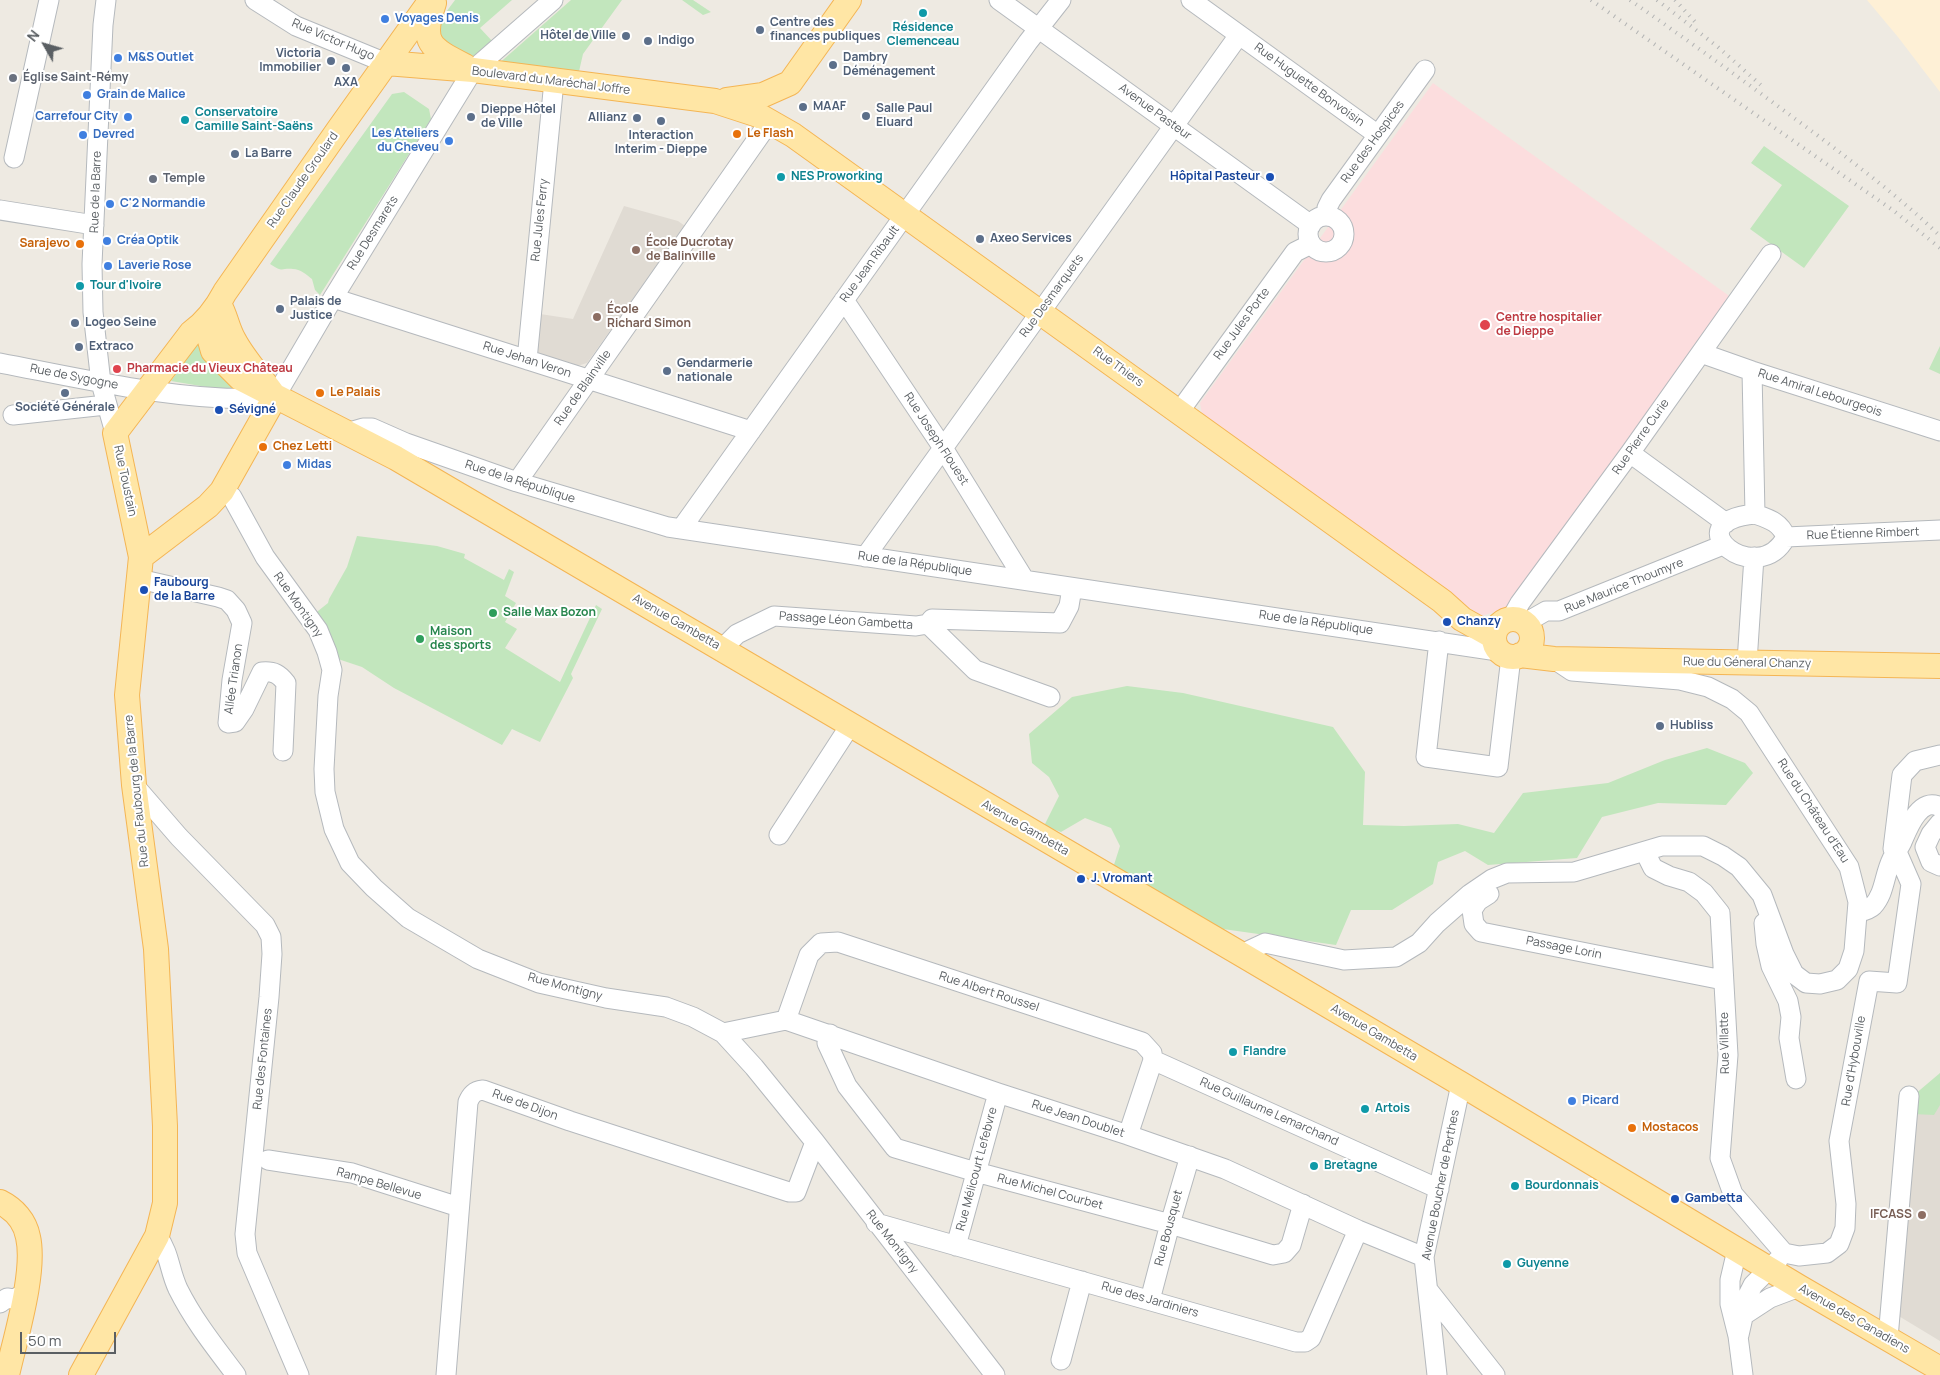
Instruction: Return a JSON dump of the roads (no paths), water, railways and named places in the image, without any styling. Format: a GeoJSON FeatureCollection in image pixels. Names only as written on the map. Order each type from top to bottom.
{"type":"FeatureCollection","features":[{"type":"Feature","properties":{"kind":"main road","name":"Rue Claude Groulard"},"geometry":{"type":"LineString","coordinates":[[115,433],[191,333],[204,323],[221,301],[386,63],[433,0]]}},
{"type":"Feature","properties":{"kind":"main road"},"geometry":{"type":"LineString","coordinates":[[433,0],[427,23],[429,37],[434,48],[440,54],[473,70]]}},
{"type":"Feature","properties":{"kind":"main road"},"geometry":{"type":"LineString","coordinates":[[793,135],[784,118],[782,103],[783,86],[849,0]]}},
{"type":"Feature","properties":{"kind":"main road","name":"Boulevard du Maréchal Joffre"},"geometry":{"type":"LineString","coordinates":[[386,63],[473,70],[715,101],[744,109],[770,121]]}},
{"type":"Feature","properties":{"kind":"main road","name":"Boulevard du Maréchal Joffre"},"geometry":{"type":"LineString","coordinates":[[715,101],[754,98],[783,86]]}},
{"type":"Feature","properties":{"kind":"main road","name":"Rue Thiers"},"geometry":{"type":"LineString","coordinates":[[770,121],[793,135],[1041,312],[1442,601],[1462,619],[1511,638]]}},
{"type":"Feature","properties":{"kind":"main road"},"geometry":{"type":"LineString","coordinates":[[140,568],[208,506],[222,490],[275,397],[234,341],[228,328],[221,301]]}},
{"type":"Feature","properties":{"kind":"main road"},"geometry":{"type":"LineString","coordinates":[[204,323],[220,336],[234,341]]}},
{"type":"Feature","properties":{"kind":"main road","name":"Avenue Gambetta"},"geometry":{"type":"LineString","coordinates":[[204,323],[213,351],[240,378],[346,433],[401,451],[726,651],[1461,1084],[1737,1250],[1776,1261]]}},
{"type":"Feature","properties":{"kind":"main road","name":"Rue Toustain"},"geometry":{"type":"LineString","coordinates":[[115,433],[140,568]]}},
{"type":"Feature","properties":{"kind":"main road","name":"Rue du Faubourg de la Barre"},"geometry":{"type":"LineString","coordinates":[[81,1375],[157,1236],[165,1203],[165,1126],[156,948],[134,785],[127,694],[140,568]]}},
{"type":"Feature","properties":{"kind":"main road"},"geometry":{"type":"LineString","coordinates":[[1511,638],[1554,659]]}},
{"type":"Feature","properties":{"kind":"main road","name":"Rue du Géneral Chanzy"},"geometry":{"type":"LineString","coordinates":[[1554,659],[1940,666]]}},
{"type":"Feature","properties":{"kind":"main road"},"geometry":{"type":"LineString","coordinates":[[0,1202],[20,1218],[28,1236],[30,1255],[25,1292],[7,1375]]}},
{"type":"Feature","properties":{"kind":"main road","name":"Avenue des Canadiens"},"geometry":{"type":"LineString","coordinates":[[1776,1261],[1799,1287],[1940,1369]]}},
{"type":"Feature","properties":{"kind":"street"},"geometry":{"type":"LineString","coordinates":[[14,158],[49,0]]}},
{"type":"Feature","properties":{"kind":"street","name":"Rue de la Barre"},"geometry":{"type":"LineString","coordinates":[[106,0],[103,25],[94,225],[93,312],[101,383],[106,405]]}},
{"type":"Feature","properties":{"kind":"street","name":"Rue Victor Hugo"},"geometry":{"type":"LineString","coordinates":[[255,0],[296,26],[386,63]]}},
{"type":"Feature","properties":{"kind":"street","name":"Rue Desmarets"},"geometry":{"type":"LineString","coordinates":[[275,397],[333,298],[473,70],[553,0]]}},
{"type":"Feature","properties":{"kind":"street","name":"Avenue Pasteur"},"geometry":{"type":"LineString","coordinates":[[999,0],[1311,225]]}},
{"type":"Feature","properties":{"kind":"street","name":"Rue Jean Ribault"},"geometry":{"type":"LineString","coordinates":[[681,529],[1061,0]]}},
{"type":"Feature","properties":{"kind":"street","name":"Rue Huguette Bonvoisin"},"geometry":{"type":"LineString","coordinates":[[1191,0],[1378,135]]}},
{"type":"Feature","properties":{"kind":"street","name":"Rue Desmarquets"},"geometry":{"type":"LineString","coordinates":[[865,557],[1239,35]]}},
{"type":"Feature","properties":{"kind":"street","name":"Rue des Hospices"},"geometry":{"type":"LineString","coordinates":[[1328,216],[1327,208],[1331,200],[1425,70]]}},
{"type":"Feature","properties":{"kind":"street","name":"Rue Jules Ferry"},"geometry":{"type":"LineString","coordinates":[[526,360],[554,81]]}},
{"type":"Feature","properties":{"kind":"street","name":"Rue de Blainville"},"geometry":{"type":"LineString","coordinates":[[517,482],[770,121]]}},
{"type":"Feature","properties":{"kind":"street"},"geometry":{"type":"LineString","coordinates":[[0,210],[94,225]]}},
{"type":"Feature","properties":{"kind":"street"},"geometry":{"type":"LineString","coordinates":[[1328,216],[1342,225],[1344,234],[1342,243],[1336,249],[1327,252],[1318,250],[1311,244],[1308,234],[1311,225],[1318,218],[1328,216]]}},
{"type":"Feature","properties":{"kind":"street","name":"Rue Jules Porte"},"geometry":{"type":"LineString","coordinates":[[1179,412],[1295,252],[1311,244]]}},
{"type":"Feature","properties":{"kind":"street","name":"Rue Pierre Curie"},"geometry":{"type":"LineString","coordinates":[[1511,638],[1520,603],[1630,453],[1771,254]]}},
{"type":"Feature","properties":{"kind":"street","name":"Rue Jehan Veron"},"geometry":{"type":"LineString","coordinates":[[333,298],[750,431]]}},
{"type":"Feature","properties":{"kind":"street","name":"Rue Joseph Flouest"},"geometry":{"type":"LineString","coordinates":[[844,300],[944,448],[1024,580]]}},
{"type":"Feature","properties":{"kind":"street","name":"Rue Amiral Lebourgeois"},"geometry":{"type":"LineString","coordinates":[[1701,353],[1940,431]]}},
{"type":"Feature","properties":{"kind":"street","name":"Rue de Sygogne"},"geometry":{"type":"LineString","coordinates":[[0,363],[101,383],[148,390],[222,398],[275,397]]}},
{"type":"Feature","properties":{"kind":"street"},"geometry":{"type":"LineString","coordinates":[[1752,371],[1755,514]]}},
{"type":"Feature","properties":{"kind":"street"},"geometry":{"type":"LineString","coordinates":[[13,415],[106,405]]}},
{"type":"Feature","properties":{"kind":"street","name":"Rue Toustain"},"geometry":{"type":"LineString","coordinates":[[106,405],[115,433]]}},
{"type":"Feature","properties":{"kind":"street","name":"Rue de la République"},"geometry":{"type":"LineString","coordinates":[[401,451],[517,482],[668,527],[1491,650],[1511,638]]}},
{"type":"Feature","properties":{"kind":"street"},"geometry":{"type":"LineString","coordinates":[[1630,453],[1726,523]]}},
{"type":"Feature","properties":{"kind":"street","name":"Rue Montigny"},"geometry":{"type":"LineString","coordinates":[[222,490],[232,497],[265,557],[313,622],[323,640],[332,670],[328,696],[324,769],[325,792],[334,829],[350,863],[356,870],[408,918],[478,959],[539,983],[606,998],[666,1007],[693,1017],[722,1033],[754,1067],[816,1142],[876,1223],[995,1375]]}},
{"type":"Feature","properties":{"kind":"street"},"geometry":{"type":"LineString","coordinates":[[1755,514],[1770,519],[1782,527],[1786,537],[1776,550],[1766,556],[1754,557],[1730,551],[1720,540],[1719,532],[1726,523],[1741,516],[1755,514]]}},
{"type":"Feature","properties":{"kind":"street","name":"Rue Étienne Rimbert"},"geometry":{"type":"LineString","coordinates":[[1786,537],[1940,530]]}},
{"type":"Feature","properties":{"kind":"street","name":"Rue Maurice Thoumyre"},"geometry":{"type":"LineString","coordinates":[[1511,638],[1546,611],[1559,611],[1724,545]]}},
{"type":"Feature","properties":{"kind":"street"},"geometry":{"type":"LineString","coordinates":[[1747,662],[1754,557]]}},
{"type":"Feature","properties":{"kind":"street","name":"Allée Trianon"},"geometry":{"type":"LineString","coordinates":[[140,568],[227,600],[236,610],[242,623],[232,680],[228,723],[235,722],[262,672],[271,671],[280,675],[286,683],[283,751]]}},
{"type":"Feature","properties":{"kind":"street","name":"Passage Léon Gambetta"},"geometry":{"type":"LineString","coordinates":[[726,651],[729,642],[737,634],[774,616],[916,626],[928,624],[932,619],[1060,623],[1069,606],[1072,588]]}},
{"type":"Feature","properties":{"kind":"street"},"geometry":{"type":"LineString","coordinates":[[928,624],[975,670],[1050,696]]}},
{"type":"Feature","properties":{"kind":"street"},"geometry":{"type":"LineString","coordinates":[[1439,641],[1426,757],[1498,768],[1511,638]]}},
{"type":"Feature","properties":{"kind":"street","name":"Rue du Château d'Eau"},"geometry":{"type":"LineString","coordinates":[[1246,957],[1250,950],[1265,942],[1344,960],[1396,958],[1419,943],[1437,923],[1470,894],[1492,879],[1507,874],[1574,872],[1662,846],[1703,846],[1739,867],[1762,895],[1784,954],[1794,974],[1806,983],[1820,984],[1837,980],[1848,969],[1854,951],[1858,912],[1855,887],[1849,867],[1750,713],[1732,699],[1708,687],[1680,680],[1572,671],[1554,659]]}},
{"type":"Feature","properties":{"kind":"street"},"geometry":{"type":"LineString","coordinates":[[779,835],[851,724]]}},
{"type":"Feature","properties":{"kind":"street"},"geometry":{"type":"LineString","coordinates":[[1894,856],[1902,776],[1915,761],[1940,755]]}},
{"type":"Feature","properties":{"kind":"street","name":"Rue des Fontaines"},"geometry":{"type":"LineString","coordinates":[[134,785],[179,837],[265,924],[270,937],[272,954],[269,998],[245,1234],[247,1253],[299,1375]]}},
{"type":"Feature","properties":{"kind":"street"},"geometry":{"type":"LineString","coordinates":[[1858,912],[1871,909],[1880,896],[1894,856],[1912,821],[1921,809],[1928,805],[1936,804],[1940,807]]}},
{"type":"Feature","properties":{"kind":"street"},"geometry":{"type":"LineString","coordinates":[[1940,823],[1931,834],[1925,848],[1931,862],[1940,866]]}},
{"type":"Feature","properties":{"kind":"street"},"geometry":{"type":"LineString","coordinates":[[141,831],[158,830],[179,837]]}},
{"type":"Feature","properties":{"kind":"street","name":"Rue Villatte"},"geometry":{"type":"LineString","coordinates":[[1645,852],[1653,868],[1669,876],[1689,882],[1704,893],[1720,912],[1728,1055],[1720,1158],[1733,1194],[1776,1261]]}},
{"type":"Feature","properties":{"kind":"street","name":"Rue d'Hybouville"},"geometry":{"type":"LineString","coordinates":[[1776,1261],[1798,1256],[1827,1253],[1840,1244],[1846,1228],[1846,1204],[1839,1141],[1869,981],[1897,983],[1911,884],[1894,856]]}},
{"type":"Feature","properties":{"kind":"street","name":"Passage Lorin"},"geometry":{"type":"LineString","coordinates":[[1507,874],[1506,882],[1478,901],[1472,910],[1474,924],[1481,932],[1724,980]]}},
{"type":"Feature","properties":{"kind":"street"},"geometry":{"type":"LineString","coordinates":[[1762,895],[1766,944],[1771,966],[1788,1001],[1791,1017],[1789,1038],[1796,1079]]}},
{"type":"Feature","properties":{"kind":"street","name":"Rue Albert Roussel"},"geometry":{"type":"LineString","coordinates":[[786,1020],[809,955],[821,944],[838,942],[1142,1042],[1152,1054],[1153,1060]]}},
{"type":"Feature","properties":{"kind":"street","name":"Rue Jean Doublet"},"geometry":{"type":"LineString","coordinates":[[722,1033],[786,1020],[998,1093],[1128,1134],[1190,1156],[1225,1169],[1358,1230],[1424,1256]]}},
{"type":"Feature","properties":{"kind":"street","name":"Rue Michel Courbet"},"geometry":{"type":"LineString","coordinates":[[830,1034],[827,1042],[847,1086],[895,1148],[976,1172],[1170,1224],[1273,1255],[1284,1253],[1291,1245],[1303,1204]]}},
{"type":"Feature","properties":{"kind":"street"},"geometry":{"type":"LineString","coordinates":[[1128,1134],[1153,1060]]}},
{"type":"Feature","properties":{"kind":"street","name":"Rue Guillaume Lemarchand"},"geometry":{"type":"LineString","coordinates":[[1153,1060],[1439,1189]]}},
{"type":"Feature","properties":{"kind":"street","name":"Avenue Boucher de Perthes"},"geometry":{"type":"LineString","coordinates":[[1437,1375],[1424,1256],[1461,1084]]}},
{"type":"Feature","properties":{"kind":"street","name":"Rue de Dijon"},"geometry":{"type":"LineString","coordinates":[[446,1375],[468,1102],[476,1091],[482,1090],[578,1124],[789,1192],[796,1192],[800,1185],[816,1142]]}},
{"type":"Feature","properties":{"kind":"street","name":"Rue Mélicourt Lefebvre"},"geometry":{"type":"LineString","coordinates":[[956,1246],[998,1093]]}},
{"type":"Feature","properties":{"kind":"street"},"geometry":{"type":"LineString","coordinates":[[1888,1338],[1909,1096]]}},
{"type":"Feature","properties":{"kind":"street","name":"Rue Bousquet"},"geometry":{"type":"LineString","coordinates":[[1150,1300],[1190,1156]]}},
{"type":"Feature","properties":{"kind":"street","name":"Rampe Bellevue"},"geometry":{"type":"LineString","coordinates":[[268,1160],[352,1173],[459,1207]]}},
{"type":"Feature","properties":{"kind":"street","name":"Rue des Jardiniers"},"geometry":{"type":"LineString","coordinates":[[876,1223],[1296,1342],[1304,1342],[1311,1338],[1358,1230]]}},
{"type":"Feature","properties":{"kind":"street"},"geometry":{"type":"LineString","coordinates":[[157,1236],[166,1247],[176,1285],[186,1306],[199,1327],[236,1375]]}},
{"type":"Feature","properties":{"kind":"street"},"geometry":{"type":"LineString","coordinates":[[1737,1250],[1730,1280],[1730,1304],[1738,1336],[1742,1375]]}},
{"type":"Feature","properties":{"kind":"street"},"geometry":{"type":"LineString","coordinates":[[1738,1336],[1748,1295],[1753,1285],[1776,1261]]}},
{"type":"Feature","properties":{"kind":"street"},"geometry":{"type":"LineString","coordinates":[[1061,1360],[1082,1281]]}},
{"type":"Feature","properties":{"kind":"street"},"geometry":{"type":"LineString","coordinates":[[1744,1315],[1770,1298],[1799,1287]]}},
{"type":"Feature","properties":{"kind":"street"},"geometry":{"type":"LineString","coordinates":[[1428,1290],[1495,1375]]}},
{"type":"Feature","properties":{"kind":"street"},"geometry":{"type":"LineString","coordinates":[[0,1303],[7,1298],[14,1299],[25,1292]]}},
{"type":"Feature","properties":{"kind":"railway"},"geometry":{"type":"LineString","coordinates":[[1591,0],[1894,211],[1940,248]]}},
{"type":"Feature","properties":{"kind":"railway"},"geometry":{"type":"LineString","coordinates":[[1630,0],[1833,147],[1895,196],[1940,236]]}},
{"type":"Feature","properties":{"kind":"railway"},"geometry":{"type":"LineString","coordinates":[[1657,0],[1718,47],[1763,87]]}},
{"type":"Feature","properties":{"kind":"railway"},"geometry":{"type":"LineString","coordinates":[[1675,0],[1697,24]]}},
{"type":"Feature","properties":{"kind":"place","name":"Résidence Clemenceau"},"geometry":{"type":"Point","coordinates":[923,13]}},
{"type":"Feature","properties":{"kind":"place","name":"Voyages Denis"},"geometry":{"type":"Point","coordinates":[385,19]}},
{"type":"Feature","properties":{"kind":"place","name":"Centre des finances publiques"},"geometry":{"type":"Point","coordinates":[760,30]}},
{"type":"Feature","properties":{"kind":"place","name":"Hôtel de Ville"},"geometry":{"type":"Point","coordinates":[626,36]}},
{"type":"Feature","properties":{"kind":"place","name":"Indigo"},"geometry":{"type":"Point","coordinates":[648,41]}},
{"type":"Feature","properties":{"kind":"place","name":"M&S Outlet"},"geometry":{"type":"Point","coordinates":[118,58]}},
{"type":"Feature","properties":{"kind":"place","name":"Victoria Immobilier"},"geometry":{"type":"Point","coordinates":[331,61]}},
{"type":"Feature","properties":{"kind":"place","name":"Dambry Déménagement"},"geometry":{"type":"Point","coordinates":[833,65]}},
{"type":"Feature","properties":{"kind":"place","name":"AXA"},"geometry":{"type":"Point","coordinates":[346,68]}},
{"type":"Feature","properties":{"kind":"place","name":"Église Saint-Rémy"},"geometry":{"type":"Point","coordinates":[13,78]}},
{"type":"Feature","properties":{"kind":"place","name":"Grain de Malice"},"geometry":{"type":"Point","coordinates":[87,95]}},
{"type":"Feature","properties":{"kind":"place","name":"MAAF"},"geometry":{"type":"Point","coordinates":[803,107]}},
{"type":"Feature","properties":{"kind":"place","name":"Salle Paul Eluard"},"geometry":{"type":"Point","coordinates":[866,116]}},
{"type":"Feature","properties":{"kind":"place","name":"Carrefour City"},"geometry":{"type":"Point","coordinates":[128,117]}},
{"type":"Feature","properties":{"kind":"place","name":"Dieppe Hôtel de Ville"},"geometry":{"type":"Point","coordinates":[471,117]}},
{"type":"Feature","properties":{"kind":"place","name":"Allianz"},"geometry":{"type":"Point","coordinates":[637,118]}},
{"type":"Feature","properties":{"kind":"place","name":"Conservatoire Camille Saint-Saëns"},"geometry":{"type":"Point","coordinates":[185,120]}},
{"type":"Feature","properties":{"kind":"place","name":"Interaction Interim - Dieppe"},"geometry":{"type":"Point","coordinates":[661,121]}},
{"type":"Feature","properties":{"kind":"place","name":"Le Flash"},"geometry":{"type":"Point","coordinates":[737,134]}},
{"type":"Feature","properties":{"kind":"place","name":"Devred"},"geometry":{"type":"Point","coordinates":[83,135]}},
{"type":"Feature","properties":{"kind":"place","name":"Les Ateliers du Cheveu"},"geometry":{"type":"Point","coordinates":[449,141]}},
{"type":"Feature","properties":{"kind":"place","name":"La Barre"},"geometry":{"type":"Point","coordinates":[235,154]}},
{"type":"Feature","properties":{"kind":"place","name":"NES Proworking"},"geometry":{"type":"Point","coordinates":[781,177]}},
{"type":"Feature","properties":{"kind":"place","name":"Hôpital Pasteur"},"geometry":{"type":"Point","coordinates":[1270,177]}},
{"type":"Feature","properties":{"kind":"place","name":"Temple"},"geometry":{"type":"Point","coordinates":[153,179]}},
{"type":"Feature","properties":{"kind":"place","name":"C'2 Normandie"},"geometry":{"type":"Point","coordinates":[110,204]}},
{"type":"Feature","properties":{"kind":"place","name":"Axeo Services"},"geometry":{"type":"Point","coordinates":[980,239]}},
{"type":"Feature","properties":{"kind":"place","name":"Créa Optik"},"geometry":{"type":"Point","coordinates":[107,241]}},
{"type":"Feature","properties":{"kind":"place","name":"Sarajevo"},"geometry":{"type":"Point","coordinates":[80,244]}},
{"type":"Feature","properties":{"kind":"place","name":"École Ducrotay de Balinville"},"geometry":{"type":"Point","coordinates":[636,250]}},
{"type":"Feature","properties":{"kind":"place","name":"Laverie Rose"},"geometry":{"type":"Point","coordinates":[108,266]}},
{"type":"Feature","properties":{"kind":"place","name":"Tour d'Ivoire"},"geometry":{"type":"Point","coordinates":[80,286]}},
{"type":"Feature","properties":{"kind":"place","name":"Palais de Justice"},"geometry":{"type":"Point","coordinates":[280,309]}},
{"type":"Feature","properties":{"kind":"place","name":"École Richard Simon"},"geometry":{"type":"Point","coordinates":[597,317]}},
{"type":"Feature","properties":{"kind":"place","name":"Logeo Seine"},"geometry":{"type":"Point","coordinates":[75,323]}},
{"type":"Feature","properties":{"kind":"place","name":"Centre hospitalier de Dieppe"},"geometry":{"type":"Point","coordinates":[1485,325]}},
{"type":"Feature","properties":{"kind":"place","name":"Extraco"},"geometry":{"type":"Point","coordinates":[79,347]}},
{"type":"Feature","properties":{"kind":"place","name":"Pharmacie du Vieux Château"},"geometry":{"type":"Point","coordinates":[117,369]}},
{"type":"Feature","properties":{"kind":"place","name":"Gendarmerie nationale"},"geometry":{"type":"Point","coordinates":[667,371]}},
{"type":"Feature","properties":{"kind":"place","name":"Société Générale"},"geometry":{"type":"Point","coordinates":[65,393]}},
{"type":"Feature","properties":{"kind":"place","name":"Le Palais"},"geometry":{"type":"Point","coordinates":[320,393]}},
{"type":"Feature","properties":{"kind":"place","name":"Sévigné"},"geometry":{"type":"Point","coordinates":[219,410]}},
{"type":"Feature","properties":{"kind":"place","name":"Chez Letti"},"geometry":{"type":"Point","coordinates":[263,447]}},
{"type":"Feature","properties":{"kind":"place","name":"Midas"},"geometry":{"type":"Point","coordinates":[287,465]}},
{"type":"Feature","properties":{"kind":"place","name":"Faubourg de la Barre"},"geometry":{"type":"Point","coordinates":[144,590]}},
{"type":"Feature","properties":{"kind":"place","name":"Salle Max Bozon"},"geometry":{"type":"Point","coordinates":[493,613]}},
{"type":"Feature","properties":{"kind":"place","name":"Chanzy"},"geometry":{"type":"Point","coordinates":[1447,622]}},
{"type":"Feature","properties":{"kind":"place","name":"Maison des sports"},"geometry":{"type":"Point","coordinates":[420,639]}},
{"type":"Feature","properties":{"kind":"place","name":"Hubliss"},"geometry":{"type":"Point","coordinates":[1660,726]}},
{"type":"Feature","properties":{"kind":"place","name":"J. Vromant"},"geometry":{"type":"Point","coordinates":[1081,879]}},
{"type":"Feature","properties":{"kind":"place","name":"Flandre"},"geometry":{"type":"Point","coordinates":[1233,1052]}},
{"type":"Feature","properties":{"kind":"place","name":"Picard"},"geometry":{"type":"Point","coordinates":[1572,1101]}},
{"type":"Feature","properties":{"kind":"place","name":"Artois"},"geometry":{"type":"Point","coordinates":[1365,1109]}},
{"type":"Feature","properties":{"kind":"place","name":"Mostacos"},"geometry":{"type":"Point","coordinates":[1632,1128]}},
{"type":"Feature","properties":{"kind":"place","name":"Bretagne"},"geometry":{"type":"Point","coordinates":[1314,1166]}},
{"type":"Feature","properties":{"kind":"place","name":"Bourdonnais"},"geometry":{"type":"Point","coordinates":[1515,1186]}},
{"type":"Feature","properties":{"kind":"place","name":"Gambetta"},"geometry":{"type":"Point","coordinates":[1675,1199]}},
{"type":"Feature","properties":{"kind":"place","name":"IFCASS"},"geometry":{"type":"Point","coordinates":[1922,1215]}},
{"type":"Feature","properties":{"kind":"place","name":"Guyenne"},"geometry":{"type":"Point","coordinates":[1507,1264]}}]}
